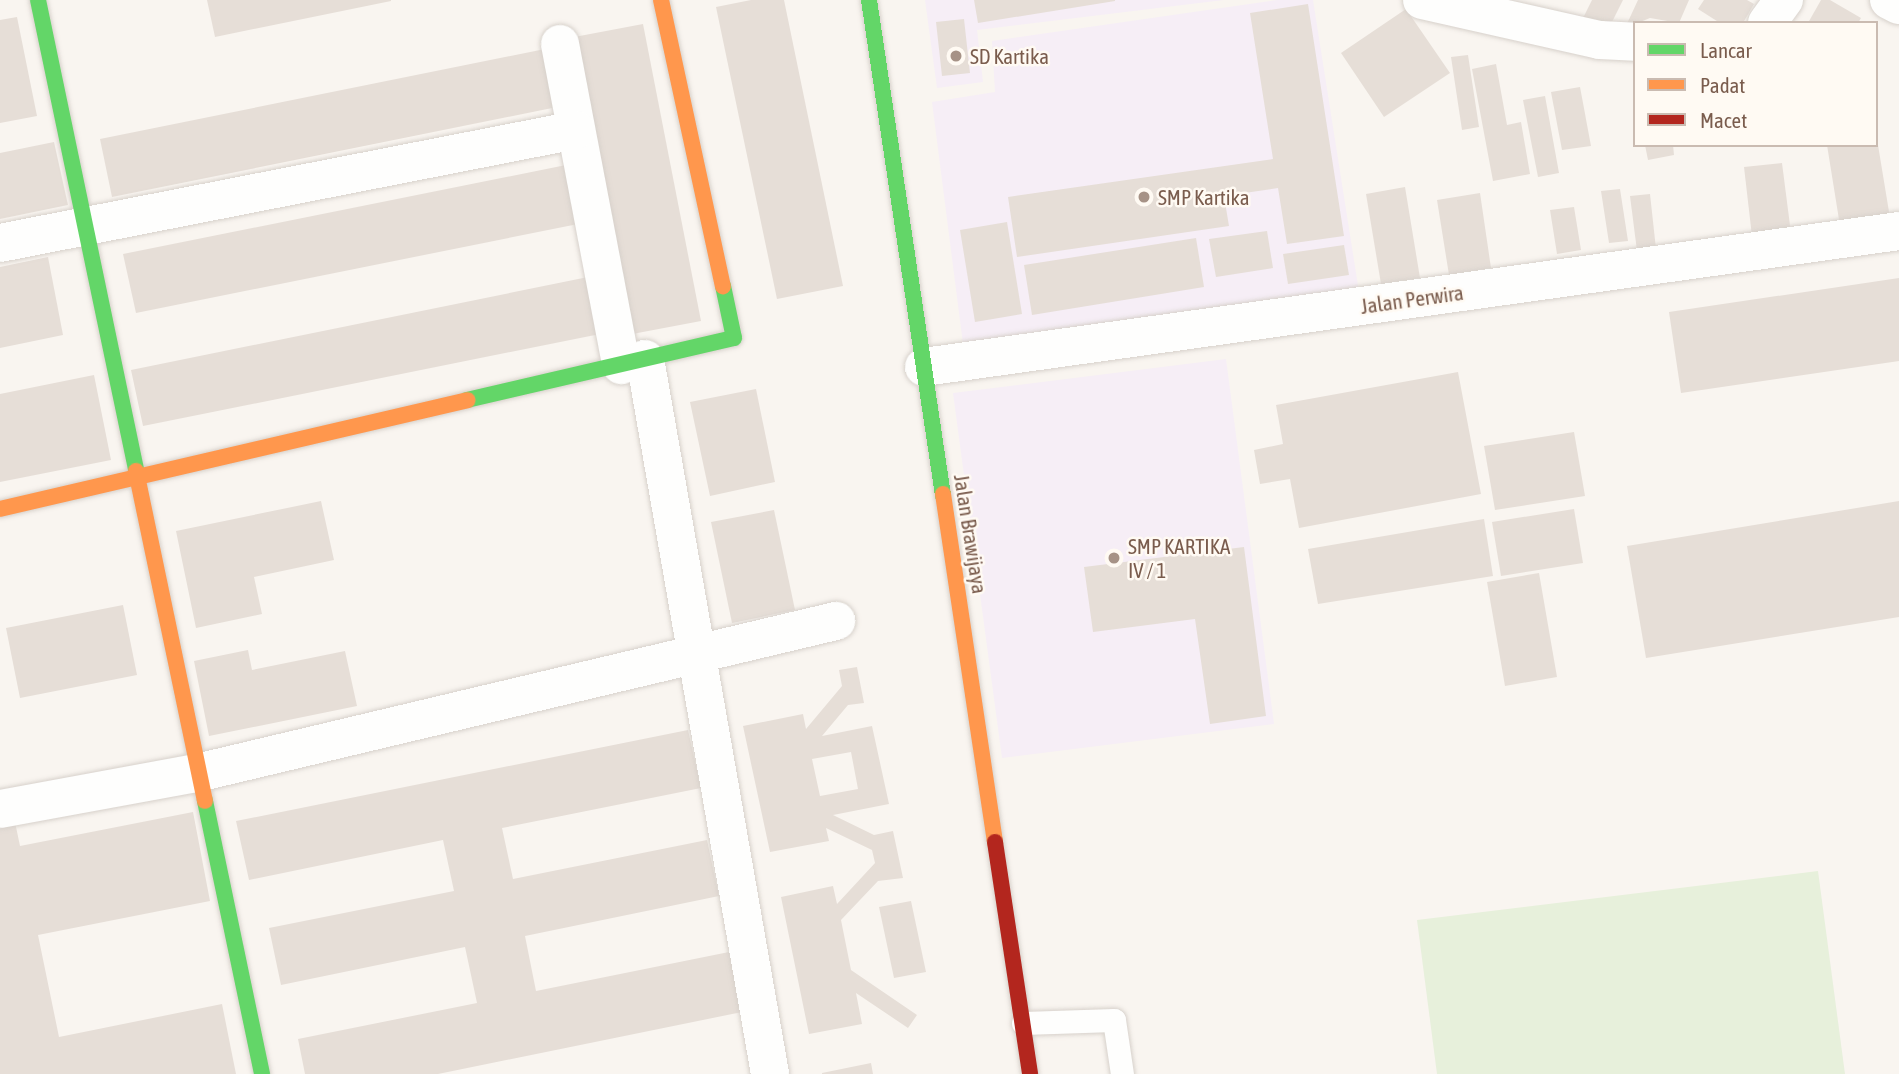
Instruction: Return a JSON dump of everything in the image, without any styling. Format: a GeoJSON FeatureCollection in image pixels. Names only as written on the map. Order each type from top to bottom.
{"type":"FeatureCollection","features":[{"type":"Feature","properties":{"kind":"street"},"geometry":{"type":"LineString","coordinates":[[38,0],[134,478],[201,772],[262,1074]]}},
{"type":"Feature","properties":{"kind":"street"},"geometry":{"type":"LineString","coordinates":[[0,509],[734,338],[660,0]]}},
{"type":"Feature","properties":{"kind":"street","name":"Jalan Brawijaya"},"geometry":{"type":"LineString","coordinates":[[869,0],[1030,1074]]}},
{"type":"Feature","properties":{"kind":"street"},"geometry":{"type":"LineString","coordinates":[[1422,0],[1600,40],[1633,42]]}},
{"type":"Feature","properties":{"kind":"street"},"geometry":{"type":"LineString","coordinates":[[1768,21],[1784,0]]}},
{"type":"Feature","properties":{"kind":"street"},"geometry":{"type":"LineString","coordinates":[[1889,0],[1899,5]]}},
{"type":"Feature","properties":{"kind":"street"},"geometry":{"type":"LineString","coordinates":[[559,44],[576,130],[633,362],[698,656],[770,1074]]}},
{"type":"Feature","properties":{"kind":"street"},"geometry":{"type":"LineString","coordinates":[[0,243],[84,229],[576,130]]}},
{"type":"Feature","properties":{"kind":"street","name":"Jalan Perwira"},"geometry":{"type":"LineString","coordinates":[[924,368],[1899,231]]}},
{"type":"Feature","properties":{"kind":"street"},"geometry":{"type":"LineString","coordinates":[[0,809],[201,772],[698,656],[836,621]]}},
{"type":"Feature","properties":{"kind":"lane"},"geometry":{"type":"LineString","coordinates":[[1023,1023],[1114,1020],[1122,1074]]}},
{"type":"Feature","properties":{"kind":"shaded area","name":"SD Kartika"},"geometry":{"type":"Polygon","coordinates":[[[925,0],[1224,0],[977,30],[983,82],[937,88],[925,0]]]}},
{"type":"Feature","properties":{"kind":"shaded area","name":"SMP Kartika"},"geometry":{"type":"Polygon","coordinates":[[[1277,0],[1313,0],[1359,292],[963,344],[932,102],[995,92],[992,41],[1277,0]]]}},
{"type":"Feature","properties":{"kind":"shaded area","name":"SMP KARTIKA IV / 1"},"geometry":{"type":"Polygon","coordinates":[[[1226,359],[1274,724],[1002,758],[953,393],[1226,359]]]}},
{"type":"Feature","properties":{"kind":"green space"},"geometry":{"type":"Polygon","coordinates":[[[1818,871],[1845,1074],[1437,1074],[1417,920],[1818,871]]]}},
{"type":"Feature","properties":{"kind":"building"},"geometry":{"type":"Polygon","coordinates":[[[207,0],[391,0],[391,1],[215,37],[207,0]]]}},
{"type":"Feature","properties":{"kind":"building"},"geometry":{"type":"Polygon","coordinates":[[[751,0],[784,0],[843,286],[777,299],[716,7],[751,0]]]}},
{"type":"Feature","properties":{"kind":"building"},"geometry":{"type":"Polygon","coordinates":[[[974,0],[1115,0],[1115,1],[978,23],[974,0]]]}},
{"type":"Feature","properties":{"kind":"building"},"geometry":{"type":"Polygon","coordinates":[[[1592,0],[1623,0],[1608,30],[1583,18],[1592,0]]]}},
{"type":"Feature","properties":{"kind":"building"},"geometry":{"type":"Polygon","coordinates":[[[1638,0],[1689,0],[1680,21],[1650,18],[1633,21],[1633,25],[1625,28],[1638,0]]]}},
{"type":"Feature","properties":{"kind":"building"},"geometry":{"type":"Polygon","coordinates":[[[1704,0],[1747,0],[1754,4],[1744,21],[1717,21],[1698,9],[1704,0]]]}},
{"type":"Feature","properties":{"kind":"building"},"geometry":{"type":"Polygon","coordinates":[[[1821,0],[1830,0],[1861,18],[1859,21],[1809,21],[1821,0]]]}},
{"type":"Feature","properties":{"kind":"building"},"geometry":{"type":"Polygon","coordinates":[[[1308,4],[1344,236],[1287,244],[1278,188],[1224,196],[1229,226],[1017,257],[1008,197],[1273,159],[1250,13],[1308,4]]]}},
{"type":"Feature","properties":{"kind":"building"},"geometry":{"type":"Polygon","coordinates":[[[1406,9],[1450,73],[1384,117],[1341,53],[1406,9]]]}},
{"type":"Feature","properties":{"kind":"building"},"geometry":{"type":"Polygon","coordinates":[[[17,17],[37,116],[0,123],[0,20],[17,17]]]}},
{"type":"Feature","properties":{"kind":"building"},"geometry":{"type":"Polygon","coordinates":[[[964,19],[970,73],[942,76],[936,22],[964,19]]]}},
{"type":"Feature","properties":{"kind":"building"},"geometry":{"type":"Polygon","coordinates":[[[643,24],[701,321],[627,335],[569,38],[643,24]]]}},
{"type":"Feature","properties":{"kind":"building"},"geometry":{"type":"Polygon","coordinates":[[[550,48],[562,106],[112,197],[100,139],[550,48]]]}},
{"type":"Feature","properties":{"kind":"building"},"geometry":{"type":"Polygon","coordinates":[[[1468,55],[1479,127],[1462,130],[1451,57],[1468,55]]]}},
{"type":"Feature","properties":{"kind":"building"},"geometry":{"type":"Polygon","coordinates":[[[1496,64],[1507,125],[1521,122],[1530,174],[1493,181],[1472,69],[1496,64]]]}},
{"type":"Feature","properties":{"kind":"building"},"geometry":{"type":"Polygon","coordinates":[[[1580,87],[1591,146],[1562,150],[1551,92],[1580,87]]]}},
{"type":"Feature","properties":{"kind":"building"},"geometry":{"type":"Polygon","coordinates":[[[1545,96],[1559,173],[1538,177],[1523,100],[1545,96]]]}},
{"type":"Feature","properties":{"kind":"building"},"geometry":{"type":"Polygon","coordinates":[[[54,142],[68,205],[0,219],[0,153],[54,142]]]}},
{"type":"Feature","properties":{"kind":"building"},"geometry":{"type":"Polygon","coordinates":[[[1878,145],[1891,224],[1841,232],[1827,147],[1878,145]]]}},
{"type":"Feature","properties":{"kind":"building"},"geometry":{"type":"Polygon","coordinates":[[[1645,147],[1673,147],[1674,155],[1648,160],[1645,147]]]}},
{"type":"Feature","properties":{"kind":"building"},"geometry":{"type":"Polygon","coordinates":[[[576,163],[588,222],[136,313],[123,254],[576,163]]]}},
{"type":"Feature","properties":{"kind":"building"},"geometry":{"type":"Polygon","coordinates":[[[1782,163],[1792,241],[1753,245],[1744,167],[1782,163]]]}},
{"type":"Feature","properties":{"kind":"building"},"geometry":{"type":"Polygon","coordinates":[[[1405,187],[1420,278],[1381,284],[1366,194],[1405,187]]]}},
{"type":"Feature","properties":{"kind":"building"},"geometry":{"type":"Polygon","coordinates":[[[1620,189],[1628,241],[1609,243],[1601,191],[1620,189]]]}},
{"type":"Feature","properties":{"kind":"building"},"geometry":{"type":"Polygon","coordinates":[[[1480,193],[1491,268],[1449,275],[1437,200],[1480,193]]]}},
{"type":"Feature","properties":{"kind":"building"},"geometry":{"type":"Polygon","coordinates":[[[1650,194],[1656,249],[1637,251],[1630,196],[1650,194]]]}},
{"type":"Feature","properties":{"kind":"building"},"geometry":{"type":"Polygon","coordinates":[[[1574,207],[1581,250],[1557,254],[1550,210],[1574,207]]]}},
{"type":"Feature","properties":{"kind":"building"},"geometry":{"type":"Polygon","coordinates":[[[1007,222],[1022,314],[975,322],[960,230],[1007,222]]]}},
{"type":"Feature","properties":{"kind":"building"},"geometry":{"type":"Polygon","coordinates":[[[1267,231],[1273,268],[1216,277],[1209,239],[1267,231]]]}},
{"type":"Feature","properties":{"kind":"building"},"geometry":{"type":"Polygon","coordinates":[[[1196,238],[1204,287],[1032,315],[1024,265],[1196,238]]]}},
{"type":"Feature","properties":{"kind":"building"},"geometry":{"type":"Polygon","coordinates":[[[1344,245],[1349,275],[1288,284],[1283,254],[1344,245]]]}},
{"type":"Feature","properties":{"kind":"building"},"geometry":{"type":"Polygon","coordinates":[[[48,257],[63,335],[0,348],[0,267],[48,257]]]}},
{"type":"Feature","properties":{"kind":"building"},"geometry":{"type":"Polygon","coordinates":[[[593,276],[605,333],[143,426],[131,370],[593,276]]]}},
{"type":"Feature","properties":{"kind":"building"},"geometry":{"type":"Polygon","coordinates":[[[1899,278],[1899,361],[1681,393],[1669,312],[1899,278]]]}},
{"type":"Feature","properties":{"kind":"building"},"geometry":{"type":"Polygon","coordinates":[[[1458,372],[1481,494],[1299,528],[1290,479],[1260,484],[1254,450],[1283,444],[1276,405],[1458,372]]]}},
{"type":"Feature","properties":{"kind":"building"},"geometry":{"type":"Polygon","coordinates":[[[94,375],[111,460],[0,482],[0,394],[94,375]]]}},
{"type":"Feature","properties":{"kind":"building"},"geometry":{"type":"Polygon","coordinates":[[[756,389],[775,482],[710,496],[690,402],[756,389]]]}},
{"type":"Feature","properties":{"kind":"building"},"geometry":{"type":"Polygon","coordinates":[[[1574,432],[1585,496],[1495,510],[1484,446],[1574,432]]]}},
{"type":"Feature","properties":{"kind":"building"},"geometry":{"type":"Polygon","coordinates":[[[321,501],[334,560],[254,577],[262,614],[196,628],[176,531],[321,501]]]}},
{"type":"Feature","properties":{"kind":"building"},"geometry":{"type":"Polygon","coordinates":[[[1899,501],[1899,617],[1646,658],[1627,546],[1899,501]]]}},
{"type":"Feature","properties":{"kind":"building"},"geometry":{"type":"Polygon","coordinates":[[[1574,509],[1583,563],[1501,576],[1492,522],[1574,509]]]}},
{"type":"Feature","properties":{"kind":"building"},"geometry":{"type":"Polygon","coordinates":[[[774,510],[795,610],[732,623],[711,522],[774,510]]]}},
{"type":"Feature","properties":{"kind":"building"},"geometry":{"type":"Polygon","coordinates":[[[1484,519],[1493,576],[1318,604],[1308,549],[1484,519]]]}},
{"type":"Feature","properties":{"kind":"building"},"geometry":{"type":"Polygon","coordinates":[[[1244,547],[1266,716],[1210,724],[1195,619],[1093,632],[1084,567],[1244,547]]]}},
{"type":"Feature","properties":{"kind":"building"},"geometry":{"type":"Polygon","coordinates":[[[1539,573],[1557,677],[1505,686],[1487,582],[1539,573]]]}},
{"type":"Feature","properties":{"kind":"building"},"geometry":{"type":"Polygon","coordinates":[[[123,605],[137,675],[20,698],[6,628],[123,605]]]}},
{"type":"Feature","properties":{"kind":"building"},"geometry":{"type":"Polygon","coordinates":[[[248,650],[252,670],[345,651],[357,706],[209,736],[194,661],[248,650]]]}},
{"type":"Feature","properties":{"kind":"building"},"geometry":{"type":"Polygon","coordinates":[[[857,667],[864,703],[848,705],[822,736],[872,726],[889,804],[833,815],[874,835],[893,831],[903,878],[878,881],[841,920],[851,970],[917,1015],[908,1028],[856,993],[862,1024],[809,1034],[781,897],[833,886],[837,904],[875,863],[872,850],[826,828],[829,841],[770,852],[743,726],[803,714],[806,729],[842,686],[839,670],[857,667]],[[851,752],[812,759],[820,796],[858,789],[851,752]]]}},
{"type":"Feature","properties":{"kind":"building"},"geometry":{"type":"Polygon","coordinates":[[[688,730],[701,788],[502,828],[513,879],[707,840],[719,896],[525,936],[536,991],[729,952],[742,1012],[438,1074],[305,1074],[298,1039],[477,1003],[465,947],[281,985],[269,928],[454,891],[443,840],[249,880],[236,821],[688,730]]]}},
{"type":"Feature","properties":{"kind":"building"},"geometry":{"type":"Polygon","coordinates":[[[193,812],[210,901],[38,935],[59,1037],[222,1004],[236,1074],[0,1074],[0,825],[15,822],[20,846],[193,812]]]}},
{"type":"Feature","properties":{"kind":"building"},"geometry":{"type":"Polygon","coordinates":[[[911,901],[926,972],[894,978],[879,907],[911,901]]]}},
{"type":"Feature","properties":{"kind":"building"},"geometry":{"type":"Polygon","coordinates":[[[871,1063],[873,1074],[822,1074],[822,1073],[871,1063]]]}},
{"type":"Feature","properties":{"kind":"traffic: fast"},"geometry":{"type":"LineString","coordinates":[[38,0],[136,471]]}},
{"type":"Feature","properties":{"kind":"traffic: fast"},"geometry":{"type":"LineString","coordinates":[[869,0],[943,494]]}},
{"type":"Feature","properties":{"kind":"traffic: fast"},"geometry":{"type":"LineString","coordinates":[[467,400],[734,338],[723,286]]}},
{"type":"Feature","properties":{"kind":"traffic: fast"},"geometry":{"type":"LineString","coordinates":[[205,801],[262,1074]]}},
{"type":"Feature","properties":{"kind":"traffic: slow"},"geometry":{"type":"LineString","coordinates":[[661,0],[723,286]]}},
{"type":"Feature","properties":{"kind":"traffic: slow"},"geometry":{"type":"LineString","coordinates":[[0,509],[467,400]]}},
{"type":"Feature","properties":{"kind":"traffic: slow"},"geometry":{"type":"LineString","coordinates":[[136,471],[205,801]]}},
{"type":"Feature","properties":{"kind":"traffic: slow"},"geometry":{"type":"LineString","coordinates":[[943,494],[995,842]]}},
{"type":"Feature","properties":{"kind":"traffic: jam"},"geometry":{"type":"LineString","coordinates":[[995,842],[1030,1074]]}},
{"type":"Feature","properties":{"kind":"place","name":"SD Kartika"},"geometry":{"type":"Point","coordinates":[956,56]}},
{"type":"Feature","properties":{"kind":"place","name":"SMP Kartika"},"geometry":{"type":"Point","coordinates":[1144,197]}},
{"type":"Feature","properties":{"kind":"place","name":"SMP KARTIKA IV / 1"},"geometry":{"type":"Point","coordinates":[1114,558]}}]}
